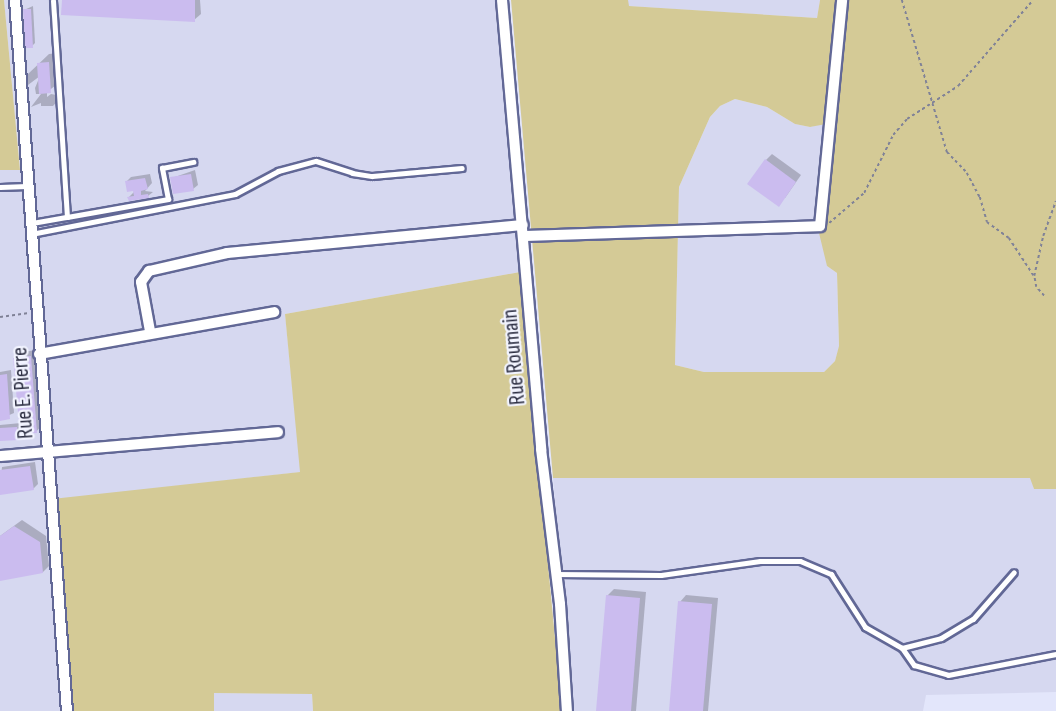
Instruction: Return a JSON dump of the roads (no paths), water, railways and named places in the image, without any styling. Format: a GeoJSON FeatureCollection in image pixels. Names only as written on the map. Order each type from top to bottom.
{"type":"FeatureCollection","features":[{"type":"Feature","properties":{"kind":"street","name":"Rue E. Pierre"},"geometry":{"type":"LineString","coordinates":[[15,0],[39,354],[67,711]]}},
{"type":"Feature","properties":{"kind":"street","name":"Rue Roumain"},"geometry":{"type":"LineString","coordinates":[[502,0],[555,574],[560,604],[567,711]]}},
{"type":"Feature","properties":{"kind":"street"},"geometry":{"type":"LineString","coordinates":[[150,332],[141,282],[149,271],[227,253],[523,231],[820,226],[842,0]]}},
{"type":"Feature","properties":{"kind":"street"},"geometry":{"type":"LineString","coordinates":[[39,354],[150,332],[274,312]]}},
{"type":"Feature","properties":{"kind":"street"},"geometry":{"type":"LineString","coordinates":[[0,456],[278,432]]}},
{"type":"Feature","properties":{"kind":"lane"},"geometry":{"type":"LineString","coordinates":[[53,0],[67,217]]}},
{"type":"Feature","properties":{"kind":"lane"},"geometry":{"type":"LineString","coordinates":[[31,229],[235,194],[278,171],[316,161],[352,174],[372,176],[462,168]]}},
{"type":"Feature","properties":{"kind":"lane"},"geometry":{"type":"LineString","coordinates":[[31,229],[67,217],[168,199],[162,168],[193,162]]}},
{"type":"Feature","properties":{"kind":"lane"},"geometry":{"type":"LineString","coordinates":[[0,187],[27,186]]}},
{"type":"Feature","properties":{"kind":"lane"},"geometry":{"type":"LineString","coordinates":[[555,574],[661,574],[760,561],[800,561],[831,574],[865,627],[902,648],[914,665],[948,675],[1056,654]]}},
{"type":"Feature","properties":{"kind":"lane"},"geometry":{"type":"LineString","coordinates":[[902,648],[941,638],[973,620],[1014,572]]}}]}
